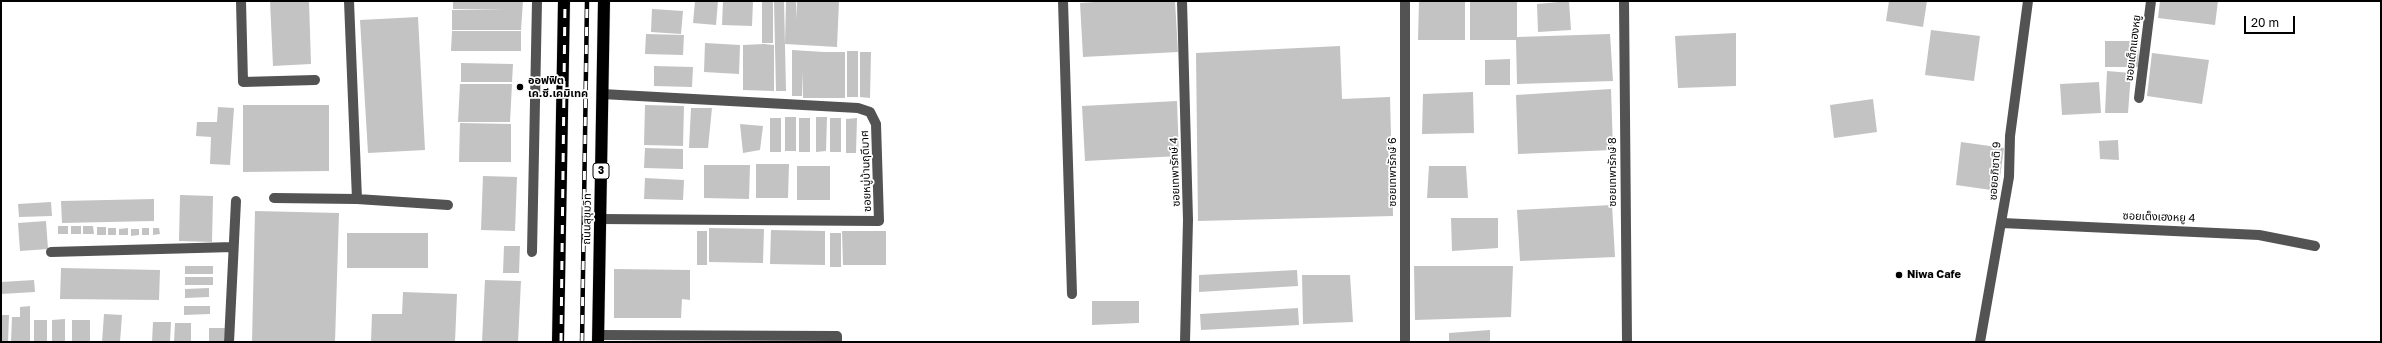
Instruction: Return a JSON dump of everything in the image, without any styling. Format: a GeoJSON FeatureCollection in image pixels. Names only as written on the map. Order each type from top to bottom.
{"type":"FeatureCollection","features":[{"type":"Feature","properties":{"kind":"highway"},"geometry":{"type":"LineString","coordinates":[[558,342],[564,1]]}},
{"type":"Feature","properties":{"kind":"highway","name":"ถนนสุขุมวิท"},"geometry":{"type":"LineString","coordinates":[[598,339],[604,1]]}},
{"type":"Feature","properties":{"kind":"street"},"geometry":{"type":"LineString","coordinates":[[241,1],[243,82],[315,80]]}},
{"type":"Feature","properties":{"kind":"street"},"geometry":{"type":"LineString","coordinates":[[349,1],[357,199]]}},
{"type":"Feature","properties":{"kind":"street"},"geometry":{"type":"LineString","coordinates":[[532,252],[537,1]]}},
{"type":"Feature","properties":{"kind":"street"},"geometry":{"type":"LineString","coordinates":[[1063,1],[1072,294]]}},
{"type":"Feature","properties":{"kind":"street","name":"ซอยเทพารักษ์ 4"},"geometry":{"type":"LineString","coordinates":[[1182,1],[1188,220],[1185,342]]}},
{"type":"Feature","properties":{"kind":"street","name":"ซอยเทพารักษ์ 6"},"geometry":{"type":"LineString","coordinates":[[1405,1],[1406,342]]}},
{"type":"Feature","properties":{"kind":"street","name":"ซอยเทพารักษ์ 8"},"geometry":{"type":"LineString","coordinates":[[1624,1],[1627,342]]}},
{"type":"Feature","properties":{"kind":"street","name":"ซอยอภิชาติ 9"},"geometry":{"type":"LineString","coordinates":[[1980,342],[2009,177],[2010,136],[2028,1]]}},
{"type":"Feature","properties":{"kind":"street","name":"ซอยเต็กแฮงหยู"},"geometry":{"type":"LineString","coordinates":[[2139,98],[2150,1]]}},
{"type":"Feature","properties":{"kind":"street","name":"ซอยหมู่บ้านฤดีมาศ"},"geometry":{"type":"LineString","coordinates":[[600,219],[879,221],[876,124],[870,112],[858,108],[602,94]]}},
{"type":"Feature","properties":{"kind":"street"},"geometry":{"type":"LineString","coordinates":[[274,198],[357,199],[448,205]]}},
{"type":"Feature","properties":{"kind":"street"},"geometry":{"type":"LineString","coordinates":[[229,342],[236,201]]}},
{"type":"Feature","properties":{"kind":"street","name":"ซอยเต็งเฮงหยู 4"},"geometry":{"type":"LineString","coordinates":[[2002,223],[2259,235],[2315,246]]}},
{"type":"Feature","properties":{"kind":"street"},"geometry":{"type":"LineString","coordinates":[[51,252],[234,247]]}},
{"type":"Feature","properties":{"kind":"street"},"geometry":{"type":"LineString","coordinates":[[598,339],[727,339],[837,336],[837,342]]}},
{"type":"Feature","properties":{"kind":"building"},"geometry":{"type":"Polygon","coordinates":[[[270,1],[309,1],[311,64],[273,66],[270,1]]]}},
{"type":"Feature","properties":{"kind":"building"},"geometry":{"type":"Polygon","coordinates":[[[453,1],[523,1],[521,30],[452,30],[452,10],[506,10],[453,9],[453,1]]]}},
{"type":"Feature","properties":{"kind":"building"},"geometry":{"type":"Polygon","coordinates":[[[695,1],[718,1],[716,25],[693,23],[695,1]]]}},
{"type":"Feature","properties":{"kind":"building"},"geometry":{"type":"Polygon","coordinates":[[[723,1],[753,1],[752,26],[722,25],[723,1]]]}},
{"type":"Feature","properties":{"kind":"building"},"geometry":{"type":"Polygon","coordinates":[[[762,1],[773,1],[773,43],[762,43],[762,1]]]}},
{"type":"Feature","properties":{"kind":"building"},"geometry":{"type":"Polygon","coordinates":[[[774,1],[784,1],[786,91],[776,91],[774,1]]]}},
{"type":"Feature","properties":{"kind":"building"},"geometry":{"type":"Polygon","coordinates":[[[786,1],[796,1],[796,20],[797,1],[839,1],[837,47],[785,44],[786,1]]]}},
{"type":"Feature","properties":{"kind":"building"},"geometry":{"type":"Polygon","coordinates":[[[1109,1],[1175,1],[1178,52],[1083,57],[1080,3],[1109,1]]]}},
{"type":"Feature","properties":{"kind":"building"},"geometry":{"type":"Polygon","coordinates":[[[1419,1],[1465,1],[1465,40],[1418,40],[1419,1]]]}},
{"type":"Feature","properties":{"kind":"building"},"geometry":{"type":"Polygon","coordinates":[[[1470,1],[1517,1],[1517,37],[1610,34],[1613,81],[1517,84],[1516,40],[1470,40],[1470,1]]]}},
{"type":"Feature","properties":{"kind":"building"},"geometry":{"type":"Polygon","coordinates":[[[1569,1],[1571,30],[1538,32],[1537,4],[1569,1]]]}},
{"type":"Feature","properties":{"kind":"building"},"geometry":{"type":"Polygon","coordinates":[[[1889,1],[1927,1],[1923,27],[1886,21],[1889,1]]]}},
{"type":"Feature","properties":{"kind":"building"},"geometry":{"type":"Polygon","coordinates":[[[2160,1],[2218,1],[2215,25],[2158,18],[2160,1]]]}},
{"type":"Feature","properties":{"kind":"building"},"geometry":{"type":"Polygon","coordinates":[[[652,9],[683,11],[681,34],[651,32],[652,9]]]}},
{"type":"Feature","properties":{"kind":"building"},"geometry":{"type":"Polygon","coordinates":[[[418,17],[425,150],[368,153],[360,20],[418,17]]]}},
{"type":"Feature","properties":{"kind":"building"},"geometry":{"type":"Polygon","coordinates":[[[1931,30],[1980,36],[1974,81],[1925,75],[1931,30]]]}},
{"type":"Feature","properties":{"kind":"building"},"geometry":{"type":"Polygon","coordinates":[[[452,31],[521,31],[521,51],[451,51],[452,31]]]}},
{"type":"Feature","properties":{"kind":"building"},"geometry":{"type":"Polygon","coordinates":[[[1736,33],[1736,86],[1678,88],[1675,36],[1736,33]]]}},
{"type":"Feature","properties":{"kind":"building"},"geometry":{"type":"Polygon","coordinates":[[[646,34],[684,35],[683,55],[645,54],[646,34]]]}},
{"type":"Feature","properties":{"kind":"building"},"geometry":{"type":"Polygon","coordinates":[[[2105,41],[2138,41],[2139,67],[2105,67],[2105,41]]]}},
{"type":"Feature","properties":{"kind":"building"},"geometry":{"type":"Polygon","coordinates":[[[705,43],[740,45],[739,74],[704,72],[705,43]]]}},
{"type":"Feature","properties":{"kind":"building"},"geometry":{"type":"Polygon","coordinates":[[[743,45],[774,45],[774,91],[743,90],[743,45]]]}},
{"type":"Feature","properties":{"kind":"building"},"geometry":{"type":"Polygon","coordinates":[[[1340,46],[1342,99],[1390,97],[1393,216],[1198,221],[1196,53],[1340,46]]]}},
{"type":"Feature","properties":{"kind":"building"},"geometry":{"type":"Polygon","coordinates":[[[792,50],[824,52],[824,98],[803,98],[803,71],[802,96],[792,96],[792,50]]]}},
{"type":"Feature","properties":{"kind":"building"},"geometry":{"type":"Polygon","coordinates":[[[847,51],[858,51],[858,97],[847,97],[847,51]]]}},
{"type":"Feature","properties":{"kind":"building"},"geometry":{"type":"Polygon","coordinates":[[[824,52],[845,52],[845,98],[824,98],[824,52]]]}},
{"type":"Feature","properties":{"kind":"building"},"geometry":{"type":"Polygon","coordinates":[[[860,52],[871,52],[870,98],[860,97],[860,52]]]}},
{"type":"Feature","properties":{"kind":"building"},"geometry":{"type":"Polygon","coordinates":[[[2152,53],[2209,60],[2202,104],[2147,96],[2152,53]]]}},
{"type":"Feature","properties":{"kind":"building"},"geometry":{"type":"Polygon","coordinates":[[[1510,59],[1510,85],[1485,85],[1485,60],[1510,59]]]}},
{"type":"Feature","properties":{"kind":"building"},"geometry":{"type":"Polygon","coordinates":[[[461,63],[513,64],[512,82],[461,82],[461,63]]]}},
{"type":"Feature","properties":{"kind":"building"},"geometry":{"type":"Polygon","coordinates":[[[654,66],[693,67],[692,87],[654,86],[654,66]]]}},
{"type":"Feature","properties":{"kind":"building"},"geometry":{"type":"Polygon","coordinates":[[[2107,71],[2131,73],[2128,113],[2105,113],[2107,71]]]}},
{"type":"Feature","properties":{"kind":"building"},"geometry":{"type":"Polygon","coordinates":[[[2099,82],[2101,113],[2062,115],[2060,84],[2099,82]]]}},
{"type":"Feature","properties":{"kind":"building"},"geometry":{"type":"Polygon","coordinates":[[[460,84],[512,84],[510,122],[458,122],[460,84]]]}},
{"type":"Feature","properties":{"kind":"building"},"geometry":{"type":"Polygon","coordinates":[[[1611,89],[1613,150],[1518,154],[1516,95],[1611,89]]]}},
{"type":"Feature","properties":{"kind":"building"},"geometry":{"type":"Polygon","coordinates":[[[1473,92],[1474,133],[1422,134],[1423,94],[1473,92]]]}},
{"type":"Feature","properties":{"kind":"building"},"geometry":{"type":"Polygon","coordinates":[[[1873,99],[1877,132],[1834,138],[1830,105],[1873,99]]]}},
{"type":"Feature","properties":{"kind":"building"},"geometry":{"type":"Polygon","coordinates":[[[1177,101],[1179,156],[1085,161],[1082,106],[1177,101]]]}},
{"type":"Feature","properties":{"kind":"building"},"geometry":{"type":"Polygon","coordinates":[[[243,105],[329,105],[329,171],[243,172],[243,105]]]}},
{"type":"Feature","properties":{"kind":"building"},"geometry":{"type":"Polygon","coordinates":[[[645,105],[684,106],[683,146],[644,145],[645,105]]]}},
{"type":"Feature","properties":{"kind":"building"},"geometry":{"type":"Polygon","coordinates":[[[218,107],[234,108],[230,165],[210,164],[211,137],[196,136],[197,122],[217,122],[218,107]]]}},
{"type":"Feature","properties":{"kind":"building"},"geometry":{"type":"Polygon","coordinates":[[[691,108],[712,108],[708,148],[689,148],[691,108]]]}},
{"type":"Feature","properties":{"kind":"building"},"geometry":{"type":"Polygon","coordinates":[[[785,117],[796,117],[796,151],[785,151],[785,117]]]}},
{"type":"Feature","properties":{"kind":"building"},"geometry":{"type":"Polygon","coordinates":[[[816,117],[827,117],[826,151],[816,152],[816,117]]]}},
{"type":"Feature","properties":{"kind":"building"},"geometry":{"type":"Polygon","coordinates":[[[770,118],[781,118],[781,152],[770,152],[770,118]]]}},
{"type":"Feature","properties":{"kind":"building"},"geometry":{"type":"Polygon","coordinates":[[[799,118],[810,118],[810,152],[799,152],[799,118]]]}},
{"type":"Feature","properties":{"kind":"building"},"geometry":{"type":"Polygon","coordinates":[[[830,118],[841,118],[841,152],[830,152],[830,118]]]}},
{"type":"Feature","properties":{"kind":"building"},"geometry":{"type":"Polygon","coordinates":[[[857,118],[856,153],[846,153],[846,119],[857,118]]]}},
{"type":"Feature","properties":{"kind":"building"},"geometry":{"type":"Polygon","coordinates":[[[460,123],[511,124],[511,162],[459,162],[460,123]]]}},
{"type":"Feature","properties":{"kind":"building"},"geometry":{"type":"Polygon","coordinates":[[[740,124],[763,126],[760,150],[743,153],[740,124]]]}},
{"type":"Feature","properties":{"kind":"building"},"geometry":{"type":"Polygon","coordinates":[[[2118,140],[2119,160],[2100,159],[2099,141],[2118,140]]]}},
{"type":"Feature","properties":{"kind":"building"},"geometry":{"type":"Polygon","coordinates":[[[1961,142],[2004,148],[1998,191],[1956,185],[1961,142]]]}},
{"type":"Feature","properties":{"kind":"building"},"geometry":{"type":"Polygon","coordinates":[[[645,148],[683,149],[683,169],[644,168],[645,148]]]}},
{"type":"Feature","properties":{"kind":"building"},"geometry":{"type":"Polygon","coordinates":[[[756,164],[789,164],[788,198],[756,198],[756,164]]]}},
{"type":"Feature","properties":{"kind":"building"},"geometry":{"type":"Polygon","coordinates":[[[704,165],[750,165],[749,199],[704,198],[704,165]]]}},
{"type":"Feature","properties":{"kind":"building"},"geometry":{"type":"Polygon","coordinates":[[[797,166],[830,166],[830,200],[797,200],[797,166]]]}},
{"type":"Feature","properties":{"kind":"building"},"geometry":{"type":"Polygon","coordinates":[[[1429,166],[1466,166],[1468,198],[1427,198],[1429,166]]]}},
{"type":"Feature","properties":{"kind":"building"},"geometry":{"type":"Polygon","coordinates":[[[483,176],[517,177],[515,231],[481,230],[483,176]]]}},
{"type":"Feature","properties":{"kind":"building"},"geometry":{"type":"Polygon","coordinates":[[[645,178],[684,180],[683,200],[644,199],[645,178]]]}},
{"type":"Feature","properties":{"kind":"building"},"geometry":{"type":"Polygon","coordinates":[[[180,195],[213,196],[212,242],[179,241],[180,195]]]}},
{"type":"Feature","properties":{"kind":"building"},"geometry":{"type":"Polygon","coordinates":[[[154,199],[154,221],[62,223],[61,201],[154,199]]]}},
{"type":"Feature","properties":{"kind":"building"},"geometry":{"type":"Polygon","coordinates":[[[51,202],[52,216],[19,217],[18,204],[51,202]]]}},
{"type":"Feature","properties":{"kind":"building"},"geometry":{"type":"Polygon","coordinates":[[[1612,205],[1615,257],[1520,261],[1517,210],[1612,205]]]}},
{"type":"Feature","properties":{"kind":"building"},"geometry":{"type":"Polygon","coordinates":[[[255,211],[339,213],[335,342],[252,342],[255,211]]]}},
{"type":"Feature","properties":{"kind":"building"},"geometry":{"type":"Polygon","coordinates":[[[1451,218],[1498,218],[1498,248],[1452,251],[1451,218]]]}},
{"type":"Feature","properties":{"kind":"building"},"geometry":{"type":"Polygon","coordinates":[[[46,221],[48,249],[20,251],[18,223],[46,221]]]}},
{"type":"Feature","properties":{"kind":"building"},"geometry":{"type":"Polygon","coordinates":[[[58,226],[68,226],[68,234],[58,234],[58,226]]]}},
{"type":"Feature","properties":{"kind":"building"},"geometry":{"type":"Polygon","coordinates":[[[71,226],[81,226],[81,234],[71,234],[71,226]]]}},
{"type":"Feature","properties":{"kind":"building"},"geometry":{"type":"Polygon","coordinates":[[[83,226],[93,226],[94,234],[83,234],[83,226]]]}},
{"type":"Feature","properties":{"kind":"building"},"geometry":{"type":"Polygon","coordinates":[[[97,227],[106,227],[106,235],[97,235],[97,227]]]}},
{"type":"Feature","properties":{"kind":"building"},"geometry":{"type":"Polygon","coordinates":[[[108,228],[116,228],[116,235],[108,235],[108,228]]]}},
{"type":"Feature","properties":{"kind":"building"},"geometry":{"type":"Polygon","coordinates":[[[128,228],[128,235],[119,235],[119,229],[128,228]]]}},
{"type":"Feature","properties":{"kind":"building"},"geometry":{"type":"Polygon","coordinates":[[[142,228],[149,228],[149,235],[142,235],[142,228]]]}},
{"type":"Feature","properties":{"kind":"building"},"geometry":{"type":"Polygon","coordinates":[[[153,228],[159,228],[160,234],[153,235],[153,228]]]}},
{"type":"Feature","properties":{"kind":"building"},"geometry":{"type":"Polygon","coordinates":[[[709,228],[764,229],[763,263],[709,262],[709,228]]]}},
{"type":"Feature","properties":{"kind":"building"},"geometry":{"type":"Polygon","coordinates":[[[131,229],[139,229],[139,235],[131,236],[131,229]]]}},
{"type":"Feature","properties":{"kind":"building"},"geometry":{"type":"Polygon","coordinates":[[[771,230],[825,231],[825,265],[770,264],[771,230]]]}},
{"type":"Feature","properties":{"kind":"building"},"geometry":{"type":"Polygon","coordinates":[[[697,231],[707,231],[707,265],[697,265],[697,231]]]}},
{"type":"Feature","properties":{"kind":"building"},"geometry":{"type":"Polygon","coordinates":[[[842,231],[886,231],[886,265],[843,265],[842,231]]]}},
{"type":"Feature","properties":{"kind":"building"},"geometry":{"type":"Polygon","coordinates":[[[347,233],[428,233],[428,268],[347,268],[347,233]]]}},
{"type":"Feature","properties":{"kind":"building"},"geometry":{"type":"Polygon","coordinates":[[[830,233],[841,233],[841,267],[830,267],[830,233]]]}},
{"type":"Feature","properties":{"kind":"building"},"geometry":{"type":"Polygon","coordinates":[[[504,246],[520,246],[519,273],[503,273],[504,246]]]}},
{"type":"Feature","properties":{"kind":"building"},"geometry":{"type":"Polygon","coordinates":[[[185,266],[213,266],[213,274],[185,274],[185,266]]]}},
{"type":"Feature","properties":{"kind":"building"},"geometry":{"type":"Polygon","coordinates":[[[1414,266],[1513,266],[1511,317],[1415,320],[1414,266]]]}},
{"type":"Feature","properties":{"kind":"building"},"geometry":{"type":"Polygon","coordinates":[[[61,268],[160,270],[159,300],[60,299],[61,268]]]}},
{"type":"Feature","properties":{"kind":"building"},"geometry":{"type":"Polygon","coordinates":[[[614,269],[690,270],[690,300],[682,299],[681,318],[614,318],[614,269]]]}},
{"type":"Feature","properties":{"kind":"building"},"geometry":{"type":"Polygon","coordinates":[[[1297,270],[1298,286],[1199,292],[1199,275],[1297,270]]]}},
{"type":"Feature","properties":{"kind":"building"},"geometry":{"type":"Polygon","coordinates":[[[1302,275],[1350,275],[1353,322],[1303,324],[1302,275]]]}},
{"type":"Feature","properties":{"kind":"building"},"geometry":{"type":"Polygon","coordinates":[[[185,277],[213,277],[213,285],[185,285],[185,277]]]}},
{"type":"Feature","properties":{"kind":"building"},"geometry":{"type":"Polygon","coordinates":[[[34,280],[35,292],[1,294],[1,282],[34,280]]]}},
{"type":"Feature","properties":{"kind":"building"},"geometry":{"type":"Polygon","coordinates":[[[485,280],[521,281],[518,342],[482,342],[485,280]]]}},
{"type":"Feature","properties":{"kind":"building"},"geometry":{"type":"Polygon","coordinates":[[[209,288],[209,297],[185,298],[185,289],[209,288]]]}},
{"type":"Feature","properties":{"kind":"building"},"geometry":{"type":"Polygon","coordinates":[[[403,292],[457,294],[455,342],[371,342],[372,314],[402,314],[403,292]]]}},
{"type":"Feature","properties":{"kind":"building"},"geometry":{"type":"Polygon","coordinates":[[[1092,301],[1139,301],[1139,323],[1092,325],[1092,301]]]}},
{"type":"Feature","properties":{"kind":"building"},"geometry":{"type":"Polygon","coordinates":[[[30,306],[30,342],[11,342],[12,317],[20,317],[20,307],[30,306]]]}},
{"type":"Feature","properties":{"kind":"building"},"geometry":{"type":"Polygon","coordinates":[[[184,306],[210,306],[210,314],[184,315],[184,306]]]}},
{"type":"Feature","properties":{"kind":"building"},"geometry":{"type":"Polygon","coordinates":[[[1298,308],[1299,325],[1201,330],[1200,314],[1298,308]]]}},
{"type":"Feature","properties":{"kind":"building"},"geometry":{"type":"Polygon","coordinates":[[[104,314],[122,315],[120,342],[102,342],[104,314]]]}},
{"type":"Feature","properties":{"kind":"building"},"geometry":{"type":"Polygon","coordinates":[[[1,315],[9,315],[8,342],[1,342],[1,315]]]}},
{"type":"Feature","properties":{"kind":"building"},"geometry":{"type":"Polygon","coordinates":[[[65,319],[65,342],[52,342],[52,320],[65,319]]]}},
{"type":"Feature","properties":{"kind":"building"},"geometry":{"type":"Polygon","coordinates":[[[34,320],[47,320],[47,342],[34,342],[34,320]]]}},
{"type":"Feature","properties":{"kind":"building"},"geometry":{"type":"Polygon","coordinates":[[[72,320],[90,320],[90,342],[72,342],[72,320]]]}},
{"type":"Feature","properties":{"kind":"building"},"geometry":{"type":"Polygon","coordinates":[[[153,322],[171,322],[170,342],[152,342],[153,322]]]}},
{"type":"Feature","properties":{"kind":"building"},"geometry":{"type":"Polygon","coordinates":[[[175,323],[191,323],[191,342],[174,342],[175,323]]]}},
{"type":"Feature","properties":{"kind":"building"},"geometry":{"type":"Polygon","coordinates":[[[209,328],[225,328],[224,342],[209,342],[209,328]]]}},
{"type":"Feature","properties":{"kind":"building"},"geometry":{"type":"Polygon","coordinates":[[[1490,330],[1490,342],[1449,342],[1449,333],[1490,330]]]}},
{"type":"Feature","properties":{"kind":"railway"},"geometry":{"type":"LineString","coordinates":[[561,342],[565,1]]}},
{"type":"Feature","properties":{"kind":"railway"},"geometry":{"type":"LineString","coordinates":[[582,342],[587,1]]}},
{"type":"Feature","properties":{"kind":"place","name":"ออฟฟิต เค.ซี.เคมิเทค"},"geometry":{"type":"Point","coordinates":[520,87]}},
{"type":"Feature","properties":{"kind":"place","name":"Niwa Cafe"},"geometry":{"type":"Point","coordinates":[1899,275]}}]}
